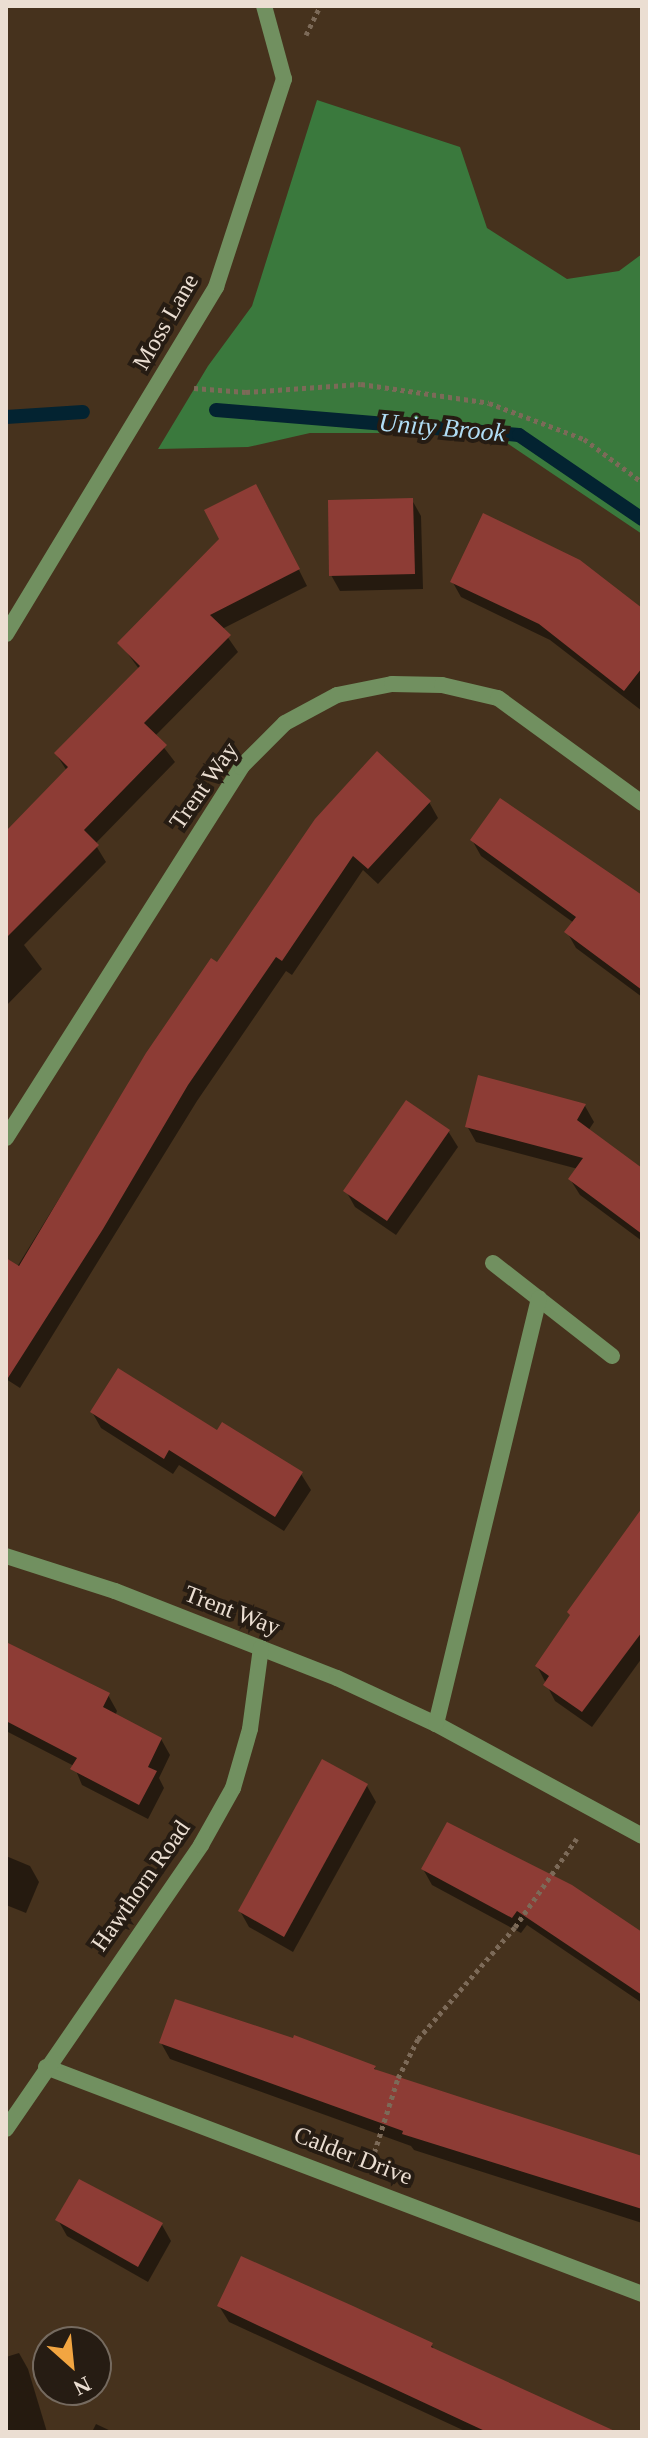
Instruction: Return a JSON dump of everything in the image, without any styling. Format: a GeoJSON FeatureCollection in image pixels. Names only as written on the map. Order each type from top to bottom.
{"type":"FeatureCollection","features":[{"type":"Feature","properties":{"kind":"street","name":"Moss Lane"},"geometry":{"type":"LineString","coordinates":[[6,634],[216,287],[284,79],[264,6]]}},
{"type":"Feature","properties":{"kind":"street","name":"Trent Way"},"geometry":{"type":"LineString","coordinates":[[6,1138],[241,767],[285,723],[337,695],[392,684],[442,685],[498,698],[642,803]]}},
{"type":"Feature","properties":{"kind":"street"},"geometry":{"type":"LineString","coordinates":[[493,1263],[612,1356]]}},
{"type":"Feature","properties":{"kind":"street"},"geometry":{"type":"LineString","coordinates":[[436,1724],[539,1298]]}},
{"type":"Feature","properties":{"kind":"street","name":"Trent Way"},"geometry":{"type":"LineString","coordinates":[[6,1556],[115,1591],[261,1648],[436,1724],[642,1836]]}},
{"type":"Feature","properties":{"kind":"street","name":"Hawthorn Road"},"geometry":{"type":"LineString","coordinates":[[6,2129],[201,1845],[233,1788],[250,1729],[261,1648]]}},
{"type":"Feature","properties":{"kind":"street","name":"Calder Drive"},"geometry":{"type":"LineString","coordinates":[[46,2067],[363,2185],[642,2294]]}},
{"type":"Feature","properties":{"kind":"path"},"geometry":{"type":"LineString","coordinates":[[157,385],[246,392],[361,384],[489,403],[584,439],[642,482]]}},
{"type":"Feature","properties":{"kind":"path"},"geometry":{"type":"LineString","coordinates":[[363,2185],[398,2078],[418,2039],[515,1927],[596,1811]]}},
{"type":"Feature","properties":{"kind":"green space"},"geometry":{"type":"Polygon","coordinates":[[[317,100],[460,147],[487,228],[567,279],[619,271],[642,254],[642,534],[492,433],[310,433],[248,447],[158,449],[208,366],[252,306],[317,100]]]}},
{"type":"Feature","properties":{"kind":"building"},"geometry":{"type":"Polygon","coordinates":[[[256,484],[300,569],[210,615],[231,635],[144,723],[167,745],[84,830],[99,845],[6,938],[6,831],[68,767],[54,753],[140,666],[117,643],[219,539],[204,510],[256,484]]]}},
{"type":"Feature","properties":{"kind":"building"},"geometry":{"type":"Polygon","coordinates":[[[413,498],[415,574],[329,576],[328,500],[413,498]]]}},
{"type":"Feature","properties":{"kind":"building"},"geometry":{"type":"Polygon","coordinates":[[[483,513],[580,560],[642,608],[642,668],[624,691],[539,624],[450,582],[483,513]]]}},
{"type":"Feature","properties":{"kind":"building"},"geometry":{"type":"Polygon","coordinates":[[[377,751],[431,801],[368,869],[353,856],[282,961],[276,957],[188,1085],[103,1229],[6,1381],[6,1258],[19,1266],[146,1053],[211,958],[217,962],[315,819],[377,751]]]}},
{"type":"Feature","properties":{"kind":"building"},"geometry":{"type":"Polygon","coordinates":[[[500,798],[642,895],[642,990],[564,932],[576,917],[470,840],[500,798]]]}},
{"type":"Feature","properties":{"kind":"building"},"geometry":{"type":"Polygon","coordinates":[[[478,1075],[586,1104],[577,1120],[642,1168],[642,1234],[568,1179],[583,1158],[465,1127],[478,1075]]]}},
{"type":"Feature","properties":{"kind":"building"},"geometry":{"type":"Polygon","coordinates":[[[406,1100],[450,1130],[387,1221],[343,1191],[406,1100]]]}},
{"type":"Feature","properties":{"kind":"building"},"geometry":{"type":"Polygon","coordinates":[[[118,1368],[217,1430],[222,1422],[303,1472],[275,1517],[169,1450],[164,1459],[90,1412],[118,1368]]]}},
{"type":"Feature","properties":{"kind":"building"},"geometry":{"type":"Polygon","coordinates":[[[642,1508],[642,1632],[582,1712],[543,1685],[549,1676],[535,1666],[570,1615],[567,1612],[642,1508]]]}},
{"type":"Feature","properties":{"kind":"building"},"geometry":{"type":"Polygon","coordinates":[[[6,1642],[110,1693],[103,1707],[162,1738],[148,1767],[157,1771],[139,1805],[70,1769],[77,1758],[6,1721],[6,1642]]]}},
{"type":"Feature","properties":{"kind":"building"},"geometry":{"type":"Polygon","coordinates":[[[322,1759],[368,1784],[284,1937],[238,1911],[322,1759]]]}},
{"type":"Feature","properties":{"kind":"building"},"geometry":{"type":"Polygon","coordinates":[[[447,1822],[572,1885],[642,1932],[642,1995],[517,1911],[512,1918],[421,1869],[447,1822]]]}},
{"type":"Feature","properties":{"kind":"building"},"geometry":{"type":"Polygon","coordinates":[[[175,1999],[293,2038],[294,2035],[376,2066],[374,2069],[642,2156],[642,2209],[402,2134],[403,2131],[159,2043],[175,1999]]]}},
{"type":"Feature","properties":{"kind":"building"},"geometry":{"type":"Polygon","coordinates":[[[79,2179],[163,2223],[138,2267],[55,2220],[79,2179]]]}},
{"type":"Feature","properties":{"kind":"building"},"geometry":{"type":"Polygon","coordinates":[[[241,2256],[433,2343],[431,2347],[617,2432],[487,2432],[257,2325],[217,2306],[241,2256]]]}},
{"type":"Feature","properties":{"kind":"waterway","name":"Unity Brook"},"geometry":{"type":"LineString","coordinates":[[216,410],[519,435],[642,519]]}},
{"type":"Feature","properties":{"kind":"waterway","name":"Unity Brook"},"geometry":{"type":"LineString","coordinates":[[6,417],[83,412]]}}]}
